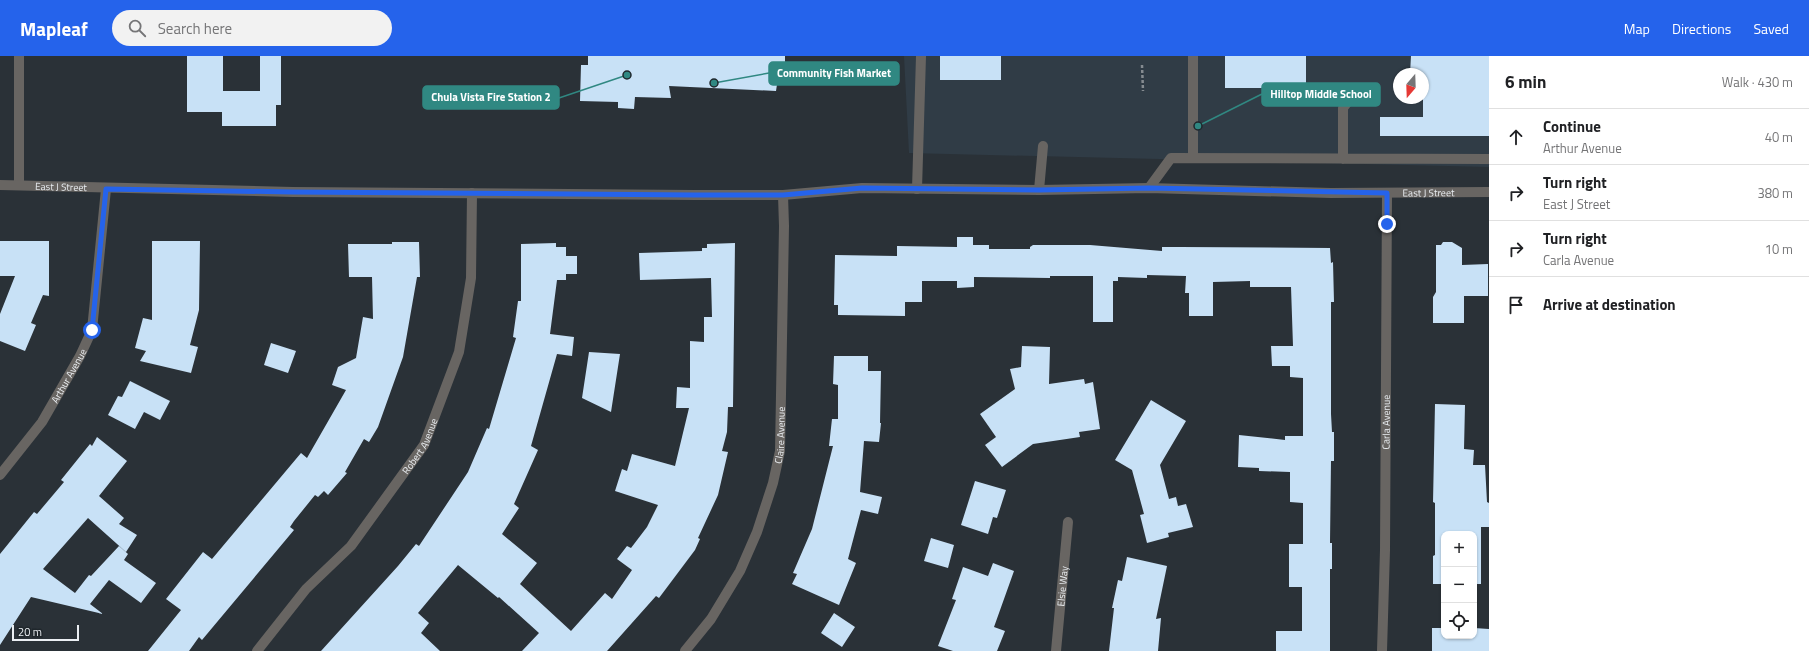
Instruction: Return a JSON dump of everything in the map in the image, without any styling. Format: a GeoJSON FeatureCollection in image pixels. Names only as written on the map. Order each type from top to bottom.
{"type":"FeatureCollection","features":[{"type":"Feature","properties":{"kind":"street"},"geometry":{"type":"LineString","coordinates":[[19,56],[19,185]]}},
{"type":"Feature","properties":{"kind":"street"},"geometry":{"type":"LineString","coordinates":[[917,189],[921,56]]}},
{"type":"Feature","properties":{"kind":"street"},"geometry":{"type":"LineString","coordinates":[[1193,56],[1193,158]]}},
{"type":"Feature","properties":{"kind":"street"},"geometry":{"type":"LineString","coordinates":[[1343,159],[1342,108],[1359,88]]}},
{"type":"Feature","properties":{"kind":"street"},"geometry":{"type":"LineString","coordinates":[[1039,190],[1042,146]]}},
{"type":"Feature","properties":{"kind":"street"},"geometry":{"type":"LineString","coordinates":[[1149,188],[1171,158],[1489,159]]}},
{"type":"Feature","properties":{"kind":"street","name":"East J Street"},"geometry":{"type":"LineString","coordinates":[[0,185],[106,189],[293,192],[783,195],[862,188],[1039,190],[1149,188],[1387,193],[1489,192]]}},
{"type":"Feature","properties":{"kind":"street","name":"Arthur Avenue"},"geometry":{"type":"LineString","coordinates":[[0,475],[42,422],[80,356],[92,330],[106,189]]}},
{"type":"Feature","properties":{"kind":"street","name":"Robert Avenue"},"geometry":{"type":"LineString","coordinates":[[257,651],[306,589],[351,546],[424,445],[459,352],[471,278],[472,193]]}},
{"type":"Feature","properties":{"kind":"street","name":"Carla Avenue"},"geometry":{"type":"LineString","coordinates":[[1382,651],[1385,550],[1387,193]]}},
{"type":"Feature","properties":{"kind":"street","name":"Claire Avenue"},"geometry":{"type":"LineString","coordinates":[[685,651],[711,619],[726,595],[749,552],[767,504],[780,451],[784,226],[783,195]]}},
{"type":"Feature","properties":{"kind":"street","name":"Elsie Way"},"geometry":{"type":"LineString","coordinates":[[1056,651],[1068,522]]}},
{"type":"Feature","properties":{"kind":"path"},"geometry":{"type":"LineString","coordinates":[[1142,65],[1143,91]]}},
{"type":"Feature","properties":{"kind":"shaded area"},"geometry":{"type":"Polygon","coordinates":[[[904,56],[1489,56],[1489,167],[909,153],[904,56]]]}},
{"type":"Feature","properties":{"kind":"building"},"geometry":{"type":"Polygon","coordinates":[[[187,56],[223,56],[223,91],[260,91],[260,56],[281,56],[281,105],[276,105],[276,126],[222,126],[222,112],[187,112],[187,56]]]}},
{"type":"Feature","properties":{"kind":"building"},"geometry":{"type":"Polygon","coordinates":[[[588,56],[785,56],[785,79],[778,78],[776,91],[669,86],[671,98],[635,97],[634,109],[618,108],[618,102],[580,101],[581,65],[588,65],[588,56]]]}},
{"type":"Feature","properties":{"kind":"building"},"geometry":{"type":"Polygon","coordinates":[[[940,56],[1001,56],[1001,80],[940,80],[940,56]]]}},
{"type":"Feature","properties":{"kind":"building"},"geometry":{"type":"Polygon","coordinates":[[[1225,56],[1306,56],[1306,85],[1295,86],[1295,88],[1225,88],[1225,56]]]}},
{"type":"Feature","properties":{"kind":"building"},"geometry":{"type":"Polygon","coordinates":[[[1411,56],[1489,56],[1489,136],[1380,136],[1380,117],[1423,117],[1423,104],[1429,104],[1429,68],[1410,68],[1411,56]]]}},
{"type":"Feature","properties":{"kind":"building"},"geometry":{"type":"Polygon","coordinates":[[[957,237],[973,237],[973,245],[989,245],[989,249],[1030,249],[1033,245],[1090,245],[1162,251],[1162,247],[1330,248],[1331,263],[1333,262],[1334,302],[1331,302],[1331,414],[1332,432],[1334,432],[1334,461],[1331,461],[1330,543],[1332,543],[1332,569],[1330,569],[1330,651],[1276,651],[1276,631],[1302,631],[1302,587],[1289,587],[1289,544],[1303,544],[1303,503],[1290,502],[1290,472],[1259,471],[1259,468],[1238,467],[1239,435],[1285,440],[1285,436],[1303,436],[1303,378],[1290,377],[1290,366],[1272,366],[1271,346],[1293,346],[1291,287],[1250,287],[1250,281],[1213,282],[1213,316],[1189,316],[1189,293],[1185,293],[1186,276],[1147,275],[1147,278],[1118,277],[1118,281],[1113,281],[1113,322],[1093,322],[1093,276],[1050,276],[1050,278],[974,277],[974,287],[957,288],[957,281],[922,281],[922,302],[905,302],[905,316],[838,315],[838,305],[834,305],[835,255],[897,256],[897,246],[957,247],[957,237]]]}},
{"type":"Feature","properties":{"kind":"building"},"geometry":{"type":"Polygon","coordinates":[[[0,241],[49,241],[49,296],[43,295],[31,323],[36,325],[25,351],[0,341],[0,314],[15,276],[0,276],[0,241]]]}},
{"type":"Feature","properties":{"kind":"building"},"geometry":{"type":"Polygon","coordinates":[[[152,241],[200,241],[199,310],[190,345],[198,347],[191,373],[140,361],[146,351],[135,348],[143,318],[152,320],[152,241]]]}},
{"type":"Feature","properties":{"kind":"building"},"geometry":{"type":"Polygon","coordinates":[[[392,242],[419,242],[420,277],[417,277],[403,357],[378,427],[369,442],[364,439],[345,472],[347,473],[328,495],[324,491],[318,497],[315,495],[290,527],[294,530],[202,640],[199,637],[189,651],[148,651],[181,610],[166,599],[203,552],[212,559],[301,453],[307,458],[346,390],[332,385],[338,367],[356,358],[363,317],[373,319],[372,277],[349,277],[348,244],[392,244],[392,242]]]}},
{"type":"Feature","properties":{"kind":"building"},"geometry":{"type":"Polygon","coordinates":[[[1443,242],[1452,242],[1462,248],[1462,265],[1488,264],[1488,296],[1464,296],[1464,323],[1433,323],[1433,297],[1436,292],[1436,245],[1441,245],[1443,242]]]}},
{"type":"Feature","properties":{"kind":"building"},"geometry":{"type":"Polygon","coordinates":[[[556,243],[556,247],[566,247],[566,256],[577,256],[577,274],[566,274],[566,280],[557,280],[550,334],[574,337],[572,356],[557,354],[531,446],[538,450],[514,504],[519,508],[502,534],[537,563],[520,584],[571,631],[605,593],[612,599],[632,570],[617,559],[627,546],[631,548],[647,527],[658,505],[615,491],[622,469],[627,471],[632,454],[675,466],[689,408],[676,408],[677,387],[690,388],[690,341],[704,342],[704,317],[712,317],[711,278],[640,280],[639,253],[702,251],[702,248],[707,248],[707,244],[735,243],[733,407],[728,407],[727,432],[722,451],[728,452],[718,495],[698,538],[700,539],[695,550],[659,598],[656,596],[607,651],[522,651],[539,633],[499,597],[498,598],[458,565],[418,613],[429,623],[421,633],[440,651],[321,651],[416,544],[419,546],[468,472],[487,428],[489,429],[516,338],[513,337],[518,301],[521,301],[521,244],[556,243]]]}},
{"type":"Feature","properties":{"kind":"building"},"geometry":{"type":"Polygon","coordinates":[[[271,343],[296,351],[288,373],[264,365],[271,343]]]}},
{"type":"Feature","properties":{"kind":"building"},"geometry":{"type":"Polygon","coordinates":[[[1022,346],[1050,347],[1049,384],[1084,379],[1085,384],[1093,382],[1100,429],[1079,432],[1080,437],[1033,444],[1002,467],[985,445],[996,437],[980,414],[1015,389],[1010,369],[1021,367],[1022,346]]]}},
{"type":"Feature","properties":{"kind":"building"},"geometry":{"type":"Polygon","coordinates":[[[589,352],[620,354],[611,412],[582,398],[589,352]]]}},
{"type":"Feature","properties":{"kind":"building"},"geometry":{"type":"Polygon","coordinates":[[[834,356],[868,356],[868,371],[881,371],[881,423],[879,442],[864,441],[860,492],[882,497],[878,514],[861,510],[848,559],[856,563],[839,605],[792,584],[797,574],[793,573],[812,529],[833,446],[829,446],[832,419],[838,419],[838,385],[833,384],[834,356]]]}},
{"type":"Feature","properties":{"kind":"building"},"geometry":{"type":"Polygon","coordinates":[[[130,381],[170,401],[160,420],[144,412],[135,429],[108,415],[118,396],[122,397],[130,381]]]}},
{"type":"Feature","properties":{"kind":"building"},"geometry":{"type":"Polygon","coordinates":[[[1151,400],[1186,421],[1160,465],[1169,499],[1176,497],[1178,506],[1186,504],[1193,527],[1168,533],[1169,537],[1147,543],[1140,515],[1144,514],[1132,470],[1115,460],[1151,400]]]}},
{"type":"Feature","properties":{"kind":"building"},"geometry":{"type":"Polygon","coordinates":[[[1435,404],[1465,405],[1464,449],[1474,450],[1473,465],[1485,465],[1487,502],[1489,503],[1489,527],[1481,527],[1481,584],[1477,584],[1477,531],[1441,531],[1441,584],[1433,584],[1433,556],[1435,555],[1435,503],[1433,502],[1435,404]]]}},
{"type":"Feature","properties":{"kind":"building"},"geometry":{"type":"Polygon","coordinates":[[[97,437],[127,461],[99,496],[124,518],[119,524],[137,535],[126,552],[88,518],[43,569],[75,593],[89,575],[91,576],[119,546],[128,554],[124,560],[156,583],[141,603],[109,580],[90,604],[103,614],[31,597],[0,645],[0,554],[34,512],[37,514],[64,482],[61,480],[90,444],[92,446],[97,437]]]}},
{"type":"Feature","properties":{"kind":"building"},"geometry":{"type":"Polygon","coordinates":[[[975,481],[1006,490],[997,518],[993,517],[988,534],[961,525],[975,481]]]}},
{"type":"Feature","properties":{"kind":"building"},"geometry":{"type":"Polygon","coordinates":[[[931,538],[954,545],[948,568],[924,561],[931,538]]]}},
{"type":"Feature","properties":{"kind":"building"},"geometry":{"type":"Polygon","coordinates":[[[1127,557],[1167,566],[1156,619],[1161,618],[1158,651],[1109,651],[1114,608],[1112,608],[1118,580],[1122,581],[1127,557]]]}},
{"type":"Feature","properties":{"kind":"building"},"geometry":{"type":"Polygon","coordinates":[[[993,563],[1014,571],[994,627],[1005,631],[997,651],[953,651],[938,646],[956,600],[952,599],[963,567],[988,576],[993,563]]]}},
{"type":"Feature","properties":{"kind":"building"},"geometry":{"type":"Polygon","coordinates":[[[834,613],[855,627],[842,647],[821,633],[834,613]]]}},
{"type":"Feature","properties":{"kind":"building"},"geometry":{"type":"Polygon","coordinates":[[[1432,628],[1441,628],[1441,639],[1477,639],[1477,628],[1489,629],[1489,651],[1432,651],[1432,628]]]}},
{"type":"Feature","properties":{"kind":"place","name":"Chula Vista Fire Station 2"},"geometry":{"type":"Point","coordinates":[627,75]}},
{"type":"Feature","properties":{"kind":"place","name":"Community Fish Market"},"geometry":{"type":"Point","coordinates":[714,83]}},
{"type":"Feature","properties":{"kind":"place","name":"Hilltop Middle School"},"geometry":{"type":"Point","coordinates":[1198,126]}},
{"type":"Feature","properties":{"kind":"route"},"geometry":{"type":"LineString","coordinates":[[92,330],[106,189],[652,195],[783,195],[862,188],[1039,190],[1149,188],[1387,193],[1387,224]]}}]}
